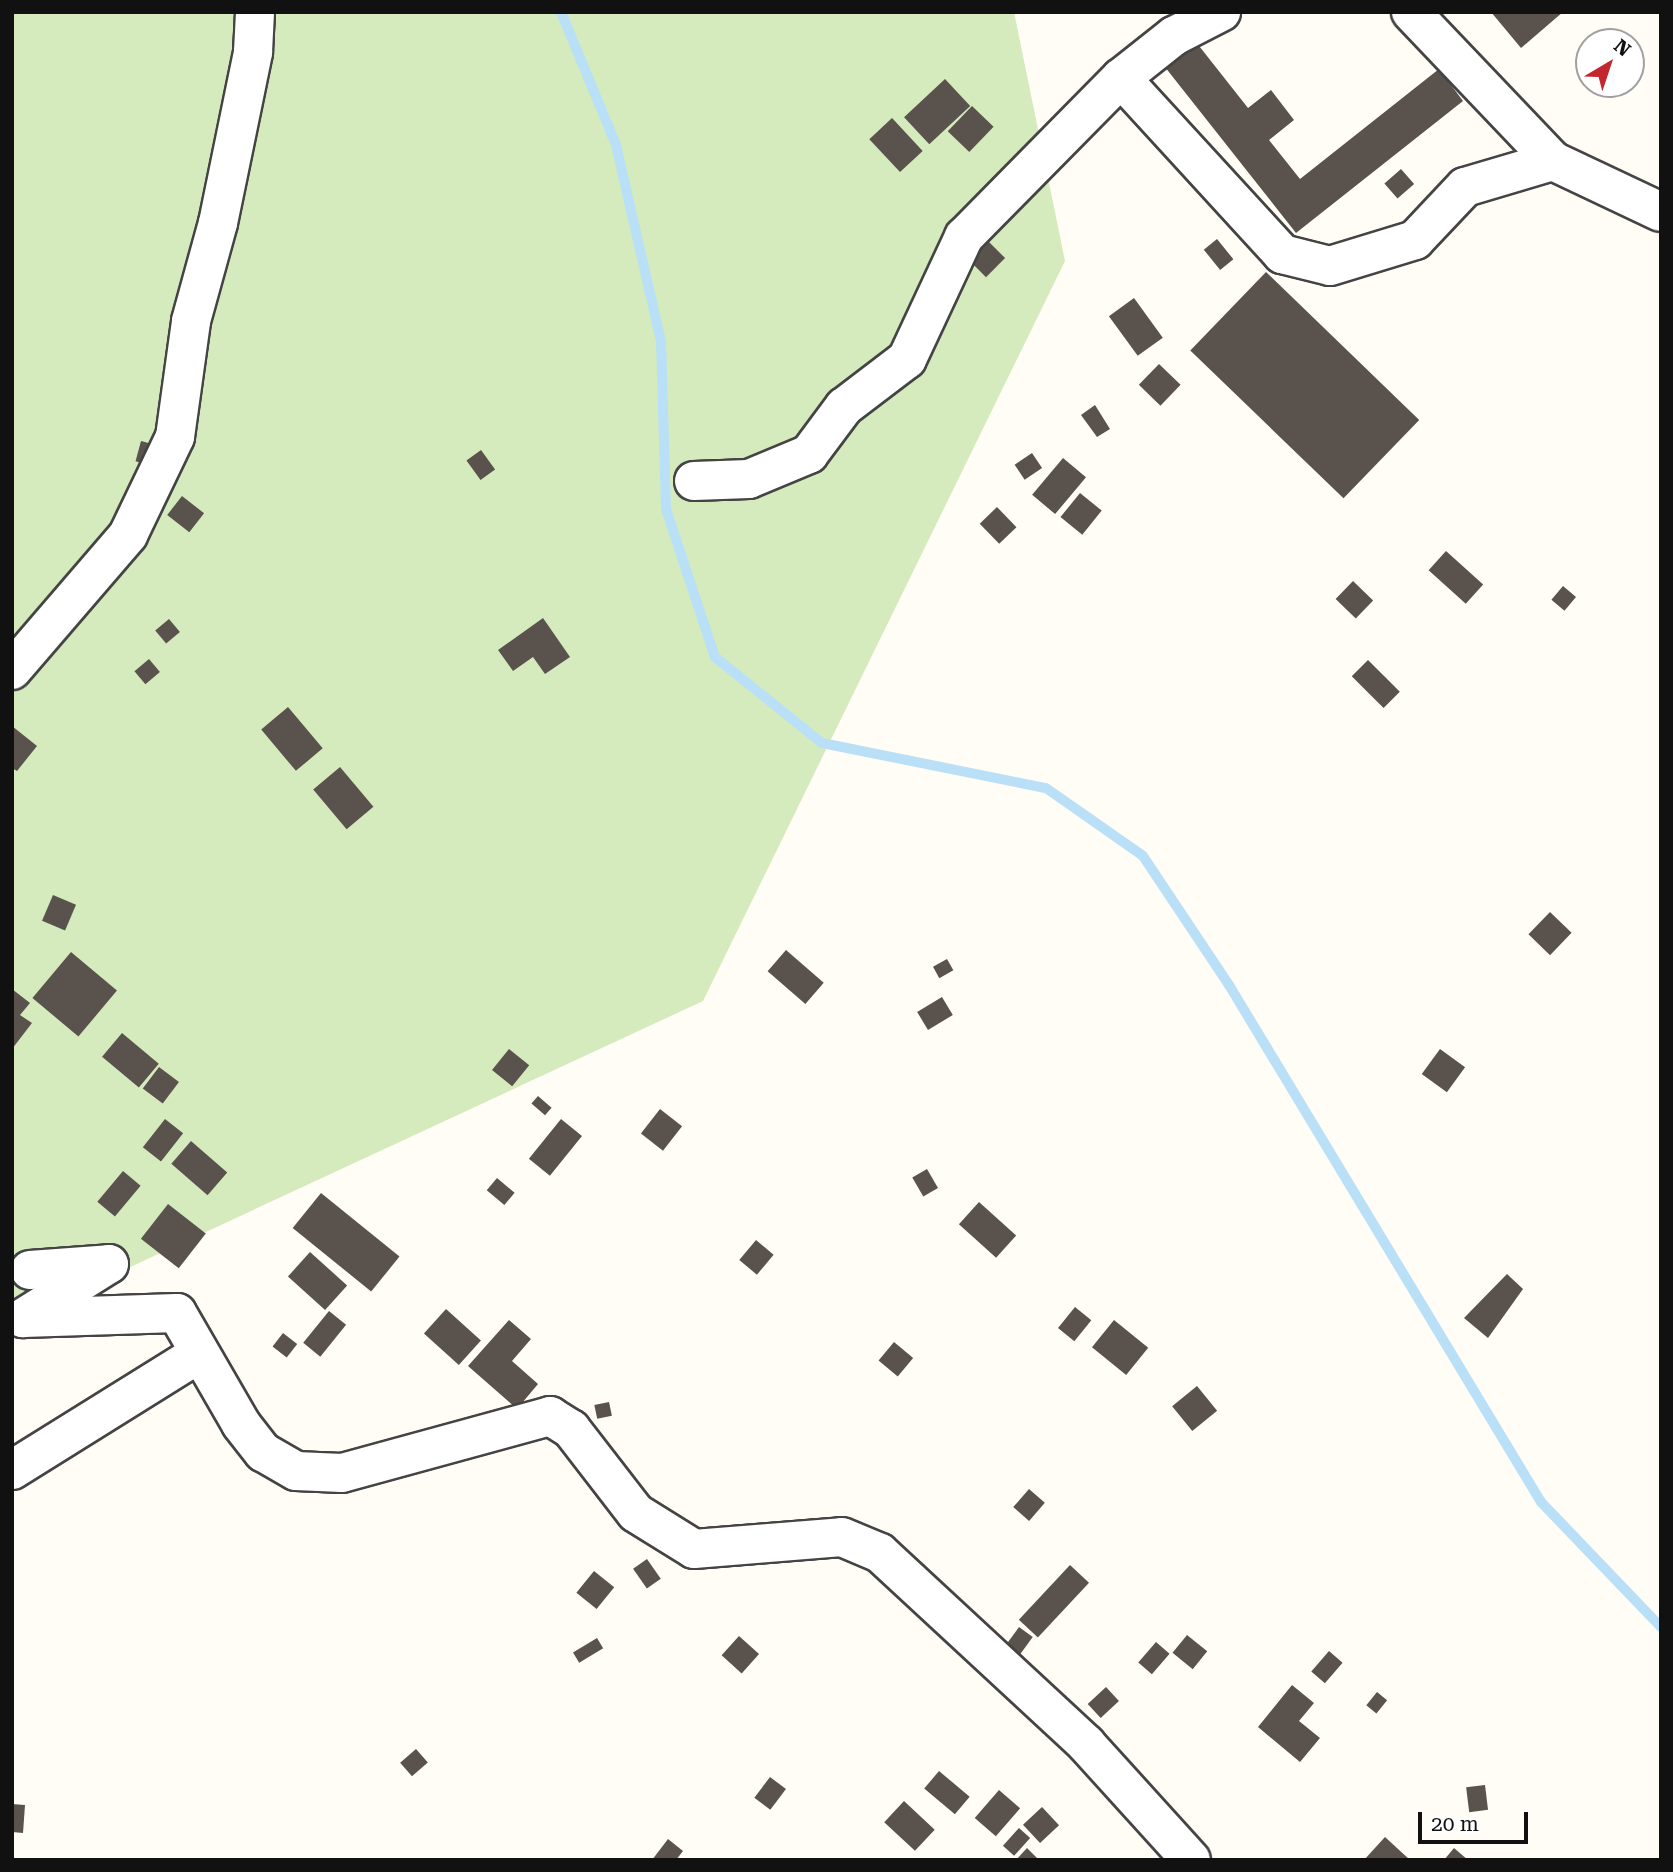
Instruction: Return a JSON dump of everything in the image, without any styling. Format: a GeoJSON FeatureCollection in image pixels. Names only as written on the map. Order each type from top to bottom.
{"type":"FeatureCollection","features":[{"type":"Feature","properties":{"kind":"street"},"geometry":{"type":"LineString","coordinates":[[12,670],[128,535],[175,437],[191,321],[218,223],[253,52],[255,12]]}},
{"type":"Feature","properties":{"kind":"street"},"geometry":{"type":"LineString","coordinates":[[694,481],[749,479],[809,454],[844,407],[907,359],[964,237],[1121,78],[1174,36],[1221,12]]}},
{"type":"Feature","properties":{"kind":"street"},"geometry":{"type":"LineString","coordinates":[[1411,12],[1553,160],[1661,212]]}},
{"type":"Feature","properties":{"kind":"street"},"geometry":{"type":"LineString","coordinates":[[1121,78],[1282,254],[1330,266],[1415,240],[1465,187],[1553,160]]}},
{"type":"Feature","properties":{"kind":"street"},"geometry":{"type":"LineString","coordinates":[[30,1270],[109,1264],[23,1318],[177,1313],[263,1452],[296,1471],[342,1473],[550,1416],[571,1429],[636,1513],[694,1549],[842,1538],[880,1553],[1086,1744],[1191,1860]]}},
{"type":"Feature","properties":{"kind":"street"},"geometry":{"type":"LineString","coordinates":[[12,1470],[200,1353]]}},
{"type":"Feature","properties":{"kind":"green space"},"geometry":{"type":"Polygon","coordinates":[[[12,12],[1014,12],[1065,261],[703,1001],[12,1322],[12,12]]]}},
{"type":"Feature","properties":{"kind":"building"},"geometry":{"type":"Polygon","coordinates":[[[1491,12],[1563,12],[1521,48],[1491,12]]]}},
{"type":"Feature","properties":{"kind":"building"},"geometry":{"type":"Polygon","coordinates":[[[1192,37],[1248,108],[1271,90],[1294,120],[1269,140],[1300,179],[1439,69],[1463,101],[1296,233],[1161,62],[1192,37]]]}},
{"type":"Feature","properties":{"kind":"building"},"geometry":{"type":"Polygon","coordinates":[[[945,79],[970,106],[929,144],[904,117],[945,79]]]}},
{"type":"Feature","properties":{"kind":"building"},"geometry":{"type":"Polygon","coordinates":[[[972,106],[994,127],[969,152],[948,131],[972,106]]]}},
{"type":"Feature","properties":{"kind":"building"},"geometry":{"type":"Polygon","coordinates":[[[892,118],[923,151],[900,172],[869,139],[892,118]]]}},
{"type":"Feature","properties":{"kind":"building"},"geometry":{"type":"Polygon","coordinates":[[[1401,169],[1414,184],[1398,199],[1384,183],[1401,169]]]}},
{"type":"Feature","properties":{"kind":"building"},"geometry":{"type":"Polygon","coordinates":[[[986,239],[1005,258],[986,277],[967,258],[986,239]]]}},
{"type":"Feature","properties":{"kind":"building"},"geometry":{"type":"Polygon","coordinates":[[[1217,239],[1233,259],[1220,270],[1204,250],[1217,239]]]}},
{"type":"Feature","properties":{"kind":"building"},"geometry":{"type":"Polygon","coordinates":[[[1266,272],[1419,420],[1344,498],[1190,350],[1266,272]]]}},
{"type":"Feature","properties":{"kind":"building"},"geometry":{"type":"Polygon","coordinates":[[[1134,298],[1163,338],[1138,356],[1109,316],[1134,298]]]}},
{"type":"Feature","properties":{"kind":"building"},"geometry":{"type":"Polygon","coordinates":[[[1159,364],[1181,385],[1160,406],[1139,385],[1159,364]]]}},
{"type":"Feature","properties":{"kind":"building"},"geometry":{"type":"Polygon","coordinates":[[[1095,405],[1110,429],[1097,437],[1081,415],[1095,405]]]}},
{"type":"Feature","properties":{"kind":"building"},"geometry":{"type":"Polygon","coordinates":[[[141,441],[164,447],[159,467],[136,461],[141,441]]]}},
{"type":"Feature","properties":{"kind":"building"},"geometry":{"type":"Polygon","coordinates":[[[481,450],[495,469],[481,480],[466,461],[481,450]]]}},
{"type":"Feature","properties":{"kind":"building"},"geometry":{"type":"Polygon","coordinates":[[[1032,453],[1042,468],[1025,480],[1015,465],[1032,453]]]}},
{"type":"Feature","properties":{"kind":"building"},"geometry":{"type":"Polygon","coordinates":[[[1063,458],[1086,477],[1055,514],[1032,495],[1063,458]]]}},
{"type":"Feature","properties":{"kind":"building"},"geometry":{"type":"Polygon","coordinates":[[[1080,493],[1102,511],[1082,535],[1060,517],[1080,493]]]}},
{"type":"Feature","properties":{"kind":"building"},"geometry":{"type":"Polygon","coordinates":[[[182,496],[204,513],[189,532],[167,515],[182,496]]]}},
{"type":"Feature","properties":{"kind":"building"},"geometry":{"type":"Polygon","coordinates":[[[997,507],[1016,527],[999,544],[980,524],[997,507]]]}},
{"type":"Feature","properties":{"kind":"building"},"geometry":{"type":"Polygon","coordinates":[[[1446,551],[1483,584],[1466,604],[1429,570],[1446,551]]]}},
{"type":"Feature","properties":{"kind":"building"},"geometry":{"type":"Polygon","coordinates":[[[1353,581],[1373,600],[1356,618],[1336,599],[1353,581]]]}},
{"type":"Feature","properties":{"kind":"building"},"geometry":{"type":"Polygon","coordinates":[[[1563,586],[1576,597],[1564,611],[1551,600],[1563,586]]]}},
{"type":"Feature","properties":{"kind":"building"},"geometry":{"type":"Polygon","coordinates":[[[543,618],[570,657],[545,674],[533,657],[513,671],[498,650],[543,618]]]}},
{"type":"Feature","properties":{"kind":"building"},"geometry":{"type":"Polygon","coordinates":[[[169,619],[180,632],[166,644],[155,631],[169,619]]]}},
{"type":"Feature","properties":{"kind":"building"},"geometry":{"type":"Polygon","coordinates":[[[149,659],[160,672],[145,684],[134,671],[149,659]]]}},
{"type":"Feature","properties":{"kind":"building"},"geometry":{"type":"Polygon","coordinates":[[[1368,660],[1400,692],[1384,708],[1352,676],[1368,660]]]}},
{"type":"Feature","properties":{"kind":"building"},"geometry":{"type":"Polygon","coordinates":[[[288,707],[323,748],[296,771],[261,729],[288,707]]]}},
{"type":"Feature","properties":{"kind":"building"},"geometry":{"type":"Polygon","coordinates":[[[12,726],[37,746],[17,771],[12,768],[12,726]]]}},
{"type":"Feature","properties":{"kind":"building"},"geometry":{"type":"Polygon","coordinates":[[[340,767],[373,807],[347,829],[313,789],[340,767]]]}},
{"type":"Feature","properties":{"kind":"building"},"geometry":{"type":"Polygon","coordinates":[[[53,895],[76,905],[65,931],[42,921],[53,895]]]}},
{"type":"Feature","properties":{"kind":"building"},"geometry":{"type":"Polygon","coordinates":[[[1550,912],[1572,933],[1550,955],[1528,934],[1550,912]]]}},
{"type":"Feature","properties":{"kind":"building"},"geometry":{"type":"Polygon","coordinates":[[[786,950],[824,983],[805,1004],[768,971],[786,950]]]}},
{"type":"Feature","properties":{"kind":"building"},"geometry":{"type":"Polygon","coordinates":[[[71,952],[117,991],[78,1037],[32,998],[71,952]]]}},
{"type":"Feature","properties":{"kind":"building"},"geometry":{"type":"Polygon","coordinates":[[[947,959],[953,970],[939,978],[933,967],[947,959]]]}},
{"type":"Feature","properties":{"kind":"building"},"geometry":{"type":"Polygon","coordinates":[[[12,989],[30,1003],[20,1015],[32,1023],[12,1049],[12,989]]]}},
{"type":"Feature","properties":{"kind":"building"},"geometry":{"type":"Polygon","coordinates":[[[942,997],[953,1015],[928,1030],[917,1012],[942,997]]]}},
{"type":"Feature","properties":{"kind":"building"},"geometry":{"type":"Polygon","coordinates":[[[122,1033],[159,1064],[139,1088],[102,1057],[122,1033]]]}},
{"type":"Feature","properties":{"kind":"building"},"geometry":{"type":"Polygon","coordinates":[[[509,1049],[529,1065],[512,1086],[492,1070],[509,1049]]]}},
{"type":"Feature","properties":{"kind":"building"},"geometry":{"type":"Polygon","coordinates":[[[1440,1049],[1465,1067],[1447,1092],[1422,1074],[1440,1049]]]}},
{"type":"Feature","properties":{"kind":"building"},"geometry":{"type":"Polygon","coordinates":[[[159,1067],[179,1082],[163,1104],[143,1089],[159,1067]]]}},
{"type":"Feature","properties":{"kind":"building"},"geometry":{"type":"Polygon","coordinates":[[[538,1096],[552,1108],[545,1115],[531,1104],[538,1096]]]}},
{"type":"Feature","properties":{"kind":"building"},"geometry":{"type":"Polygon","coordinates":[[[660,1109],[682,1126],[663,1151],[641,1133],[660,1109]]]}},
{"type":"Feature","properties":{"kind":"building"},"geometry":{"type":"Polygon","coordinates":[[[165,1119],[183,1133],[161,1162],[143,1147],[165,1119]]]}},
{"type":"Feature","properties":{"kind":"building"},"geometry":{"type":"Polygon","coordinates":[[[561,1119],[582,1136],[550,1176],[529,1159],[561,1119]]]}},
{"type":"Feature","properties":{"kind":"building"},"geometry":{"type":"Polygon","coordinates":[[[191,1141],[227,1172],[208,1195],[171,1164],[191,1141]]]}},
{"type":"Feature","properties":{"kind":"building"},"geometry":{"type":"Polygon","coordinates":[[[927,1169],[938,1188],[923,1197],[912,1178],[927,1169]]]}},
{"type":"Feature","properties":{"kind":"building"},"geometry":{"type":"Polygon","coordinates":[[[123,1171],[141,1186],[115,1216],[97,1202],[123,1171]]]}},
{"type":"Feature","properties":{"kind":"building"},"geometry":{"type":"Polygon","coordinates":[[[497,1178],[515,1193],[504,1205],[487,1190],[497,1178]]]}},
{"type":"Feature","properties":{"kind":"building"},"geometry":{"type":"Polygon","coordinates":[[[321,1193],[399,1257],[371,1292],[293,1228],[321,1193]]]}},
{"type":"Feature","properties":{"kind":"building"},"geometry":{"type":"Polygon","coordinates":[[[979,1202],[1016,1235],[996,1258],[959,1224],[979,1202]]]}},
{"type":"Feature","properties":{"kind":"building"},"geometry":{"type":"Polygon","coordinates":[[[168,1204],[206,1234],[179,1268],[141,1239],[168,1204]]]}},
{"type":"Feature","properties":{"kind":"building"},"geometry":{"type":"Polygon","coordinates":[[[756,1240],[774,1255],[757,1275],[739,1260],[756,1240]]]}},
{"type":"Feature","properties":{"kind":"building"},"geometry":{"type":"Polygon","coordinates":[[[310,1252],[347,1285],[325,1310],[288,1277],[310,1252]]]}},
{"type":"Feature","properties":{"kind":"building"},"geometry":{"type":"Polygon","coordinates":[[[1507,1274],[1523,1289],[1488,1338],[1464,1318],[1507,1274]]]}},
{"type":"Feature","properties":{"kind":"building"},"geometry":{"type":"Polygon","coordinates":[[[1075,1307],[1091,1320],[1074,1341],[1058,1328],[1075,1307]]]}},
{"type":"Feature","properties":{"kind":"building"},"geometry":{"type":"Polygon","coordinates":[[[446,1309],[481,1340],[459,1365],[424,1334],[446,1309]]]}},
{"type":"Feature","properties":{"kind":"building"},"geometry":{"type":"Polygon","coordinates":[[[329,1311],[346,1325],[320,1357],[303,1343],[329,1311]]]}},
{"type":"Feature","properties":{"kind":"building"},"geometry":{"type":"Polygon","coordinates":[[[509,1320],[531,1339],[512,1361],[538,1384],[517,1409],[468,1366],[509,1320]]]}},
{"type":"Feature","properties":{"kind":"building"},"geometry":{"type":"Polygon","coordinates":[[[1114,1320],[1148,1348],[1126,1375],[1092,1347],[1114,1320]]]}},
{"type":"Feature","properties":{"kind":"building"},"geometry":{"type":"Polygon","coordinates":[[[283,1333],[297,1344],[287,1357],[273,1346],[283,1333]]]}},
{"type":"Feature","properties":{"kind":"building"},"geometry":{"type":"Polygon","coordinates":[[[894,1342],[913,1358],[898,1376],[879,1360],[894,1342]]]}},
{"type":"Feature","properties":{"kind":"building"},"geometry":{"type":"Polygon","coordinates":[[[1197,1386],[1217,1411],[1192,1431],[1172,1406],[1197,1386]]]}},
{"type":"Feature","properties":{"kind":"building"},"geometry":{"type":"Polygon","coordinates":[[[609,1402],[612,1416],[597,1419],[594,1405],[609,1402]]]}},
{"type":"Feature","properties":{"kind":"building"},"geometry":{"type":"Polygon","coordinates":[[[1029,1489],[1045,1503],[1029,1521],[1013,1507],[1029,1489]]]}},
{"type":"Feature","properties":{"kind":"building"},"geometry":{"type":"Polygon","coordinates":[[[647,1559],[661,1579],[647,1588],[633,1569],[647,1559]]]}},
{"type":"Feature","properties":{"kind":"building"},"geometry":{"type":"Polygon","coordinates":[[[1070,1565],[1089,1583],[1038,1638],[1019,1620],[1070,1565]]]}},
{"type":"Feature","properties":{"kind":"building"},"geometry":{"type":"Polygon","coordinates":[[[594,1571],[614,1587],[597,1609],[576,1593],[594,1571]]]}},
{"type":"Feature","properties":{"kind":"building"},"geometry":{"type":"Polygon","coordinates":[[[1019,1627],[1033,1637],[1019,1656],[1005,1646],[1019,1627]]]}},
{"type":"Feature","properties":{"kind":"building"},"geometry":{"type":"Polygon","coordinates":[[[1187,1635],[1207,1651],[1193,1669],[1173,1653],[1187,1635]]]}},
{"type":"Feature","properties":{"kind":"building"},"geometry":{"type":"Polygon","coordinates":[[[739,1636],[759,1654],[742,1673],[722,1655],[739,1636]]]}},
{"type":"Feature","properties":{"kind":"building"},"geometry":{"type":"Polygon","coordinates":[[[597,1638],[603,1648],[579,1663],[573,1652],[597,1638]]]}},
{"type":"Feature","properties":{"kind":"building"},"geometry":{"type":"Polygon","coordinates":[[[1156,1642],[1170,1654],[1152,1674],[1138,1662],[1156,1642]]]}},
{"type":"Feature","properties":{"kind":"building"},"geometry":{"type":"Polygon","coordinates":[[[1329,1651],[1343,1663],[1325,1683],[1311,1671],[1329,1651]]]}},
{"type":"Feature","properties":{"kind":"building"},"geometry":{"type":"Polygon","coordinates":[[[1292,1685],[1314,1703],[1299,1721],[1320,1738],[1300,1762],[1258,1727],[1292,1685]]]}},
{"type":"Feature","properties":{"kind":"building"},"geometry":{"type":"Polygon","coordinates":[[[1106,1687],[1119,1701],[1101,1718],[1088,1704],[1106,1687]]]}},
{"type":"Feature","properties":{"kind":"building"},"geometry":{"type":"Polygon","coordinates":[[[1377,1692],[1387,1700],[1376,1713],[1366,1705],[1377,1692]]]}},
{"type":"Feature","properties":{"kind":"building"},"geometry":{"type":"Polygon","coordinates":[[[416,1749],[428,1763],[412,1776],[400,1763],[416,1749]]]}},
{"type":"Feature","properties":{"kind":"building"},"geometry":{"type":"Polygon","coordinates":[[[939,1771],[970,1797],[955,1814],[924,1789],[939,1771]]]}},
{"type":"Feature","properties":{"kind":"building"},"geometry":{"type":"Polygon","coordinates":[[[770,1777],[786,1789],[770,1810],[754,1798],[770,1777]]]}},
{"type":"Feature","properties":{"kind":"building"},"geometry":{"type":"Polygon","coordinates":[[[1485,1785],[1488,1810],[1469,1812],[1466,1787],[1485,1785]]]}},
{"type":"Feature","properties":{"kind":"building"},"geometry":{"type":"Polygon","coordinates":[[[999,1790],[1020,1808],[996,1836],[975,1818],[999,1790]]]}},
{"type":"Feature","properties":{"kind":"building"},"geometry":{"type":"Polygon","coordinates":[[[904,1801],[935,1830],[915,1851],[884,1822],[904,1801]]]}},
{"type":"Feature","properties":{"kind":"building"},"geometry":{"type":"Polygon","coordinates":[[[12,1804],[25,1805],[23,1833],[12,1832],[12,1804]]]}},
{"type":"Feature","properties":{"kind":"building"},"geometry":{"type":"Polygon","coordinates":[[[1042,1807],[1059,1825],[1040,1843],[1023,1825],[1042,1807]]]}},
{"type":"Feature","properties":{"kind":"building"},"geometry":{"type":"Polygon","coordinates":[[[1019,1828],[1030,1838],[1014,1856],[1003,1846],[1019,1828]]]}},
{"type":"Feature","properties":{"kind":"building"},"geometry":{"type":"Polygon","coordinates":[[[1385,1837],[1410,1860],[1364,1860],[1385,1837]]]}},
{"type":"Feature","properties":{"kind":"building"},"geometry":{"type":"Polygon","coordinates":[[[668,1839],[683,1851],[676,1860],[652,1860],[668,1839]]]}},
{"type":"Feature","properties":{"kind":"building"},"geometry":{"type":"Polygon","coordinates":[[[1027,1848],[1039,1860],[1016,1860],[1027,1848]]]}},
{"type":"Feature","properties":{"kind":"building"},"geometry":{"type":"Polygon","coordinates":[[[1454,1848],[1468,1860],[1444,1860],[1454,1848]]]}},
{"type":"Feature","properties":{"kind":"waterway"},"geometry":{"type":"LineString","coordinates":[[561,12],[616,145],[661,341],[666,509],[715,657],[822,743],[1046,788],[1143,856],[1229,985],[1541,1502],[1661,1627]]}}]}
